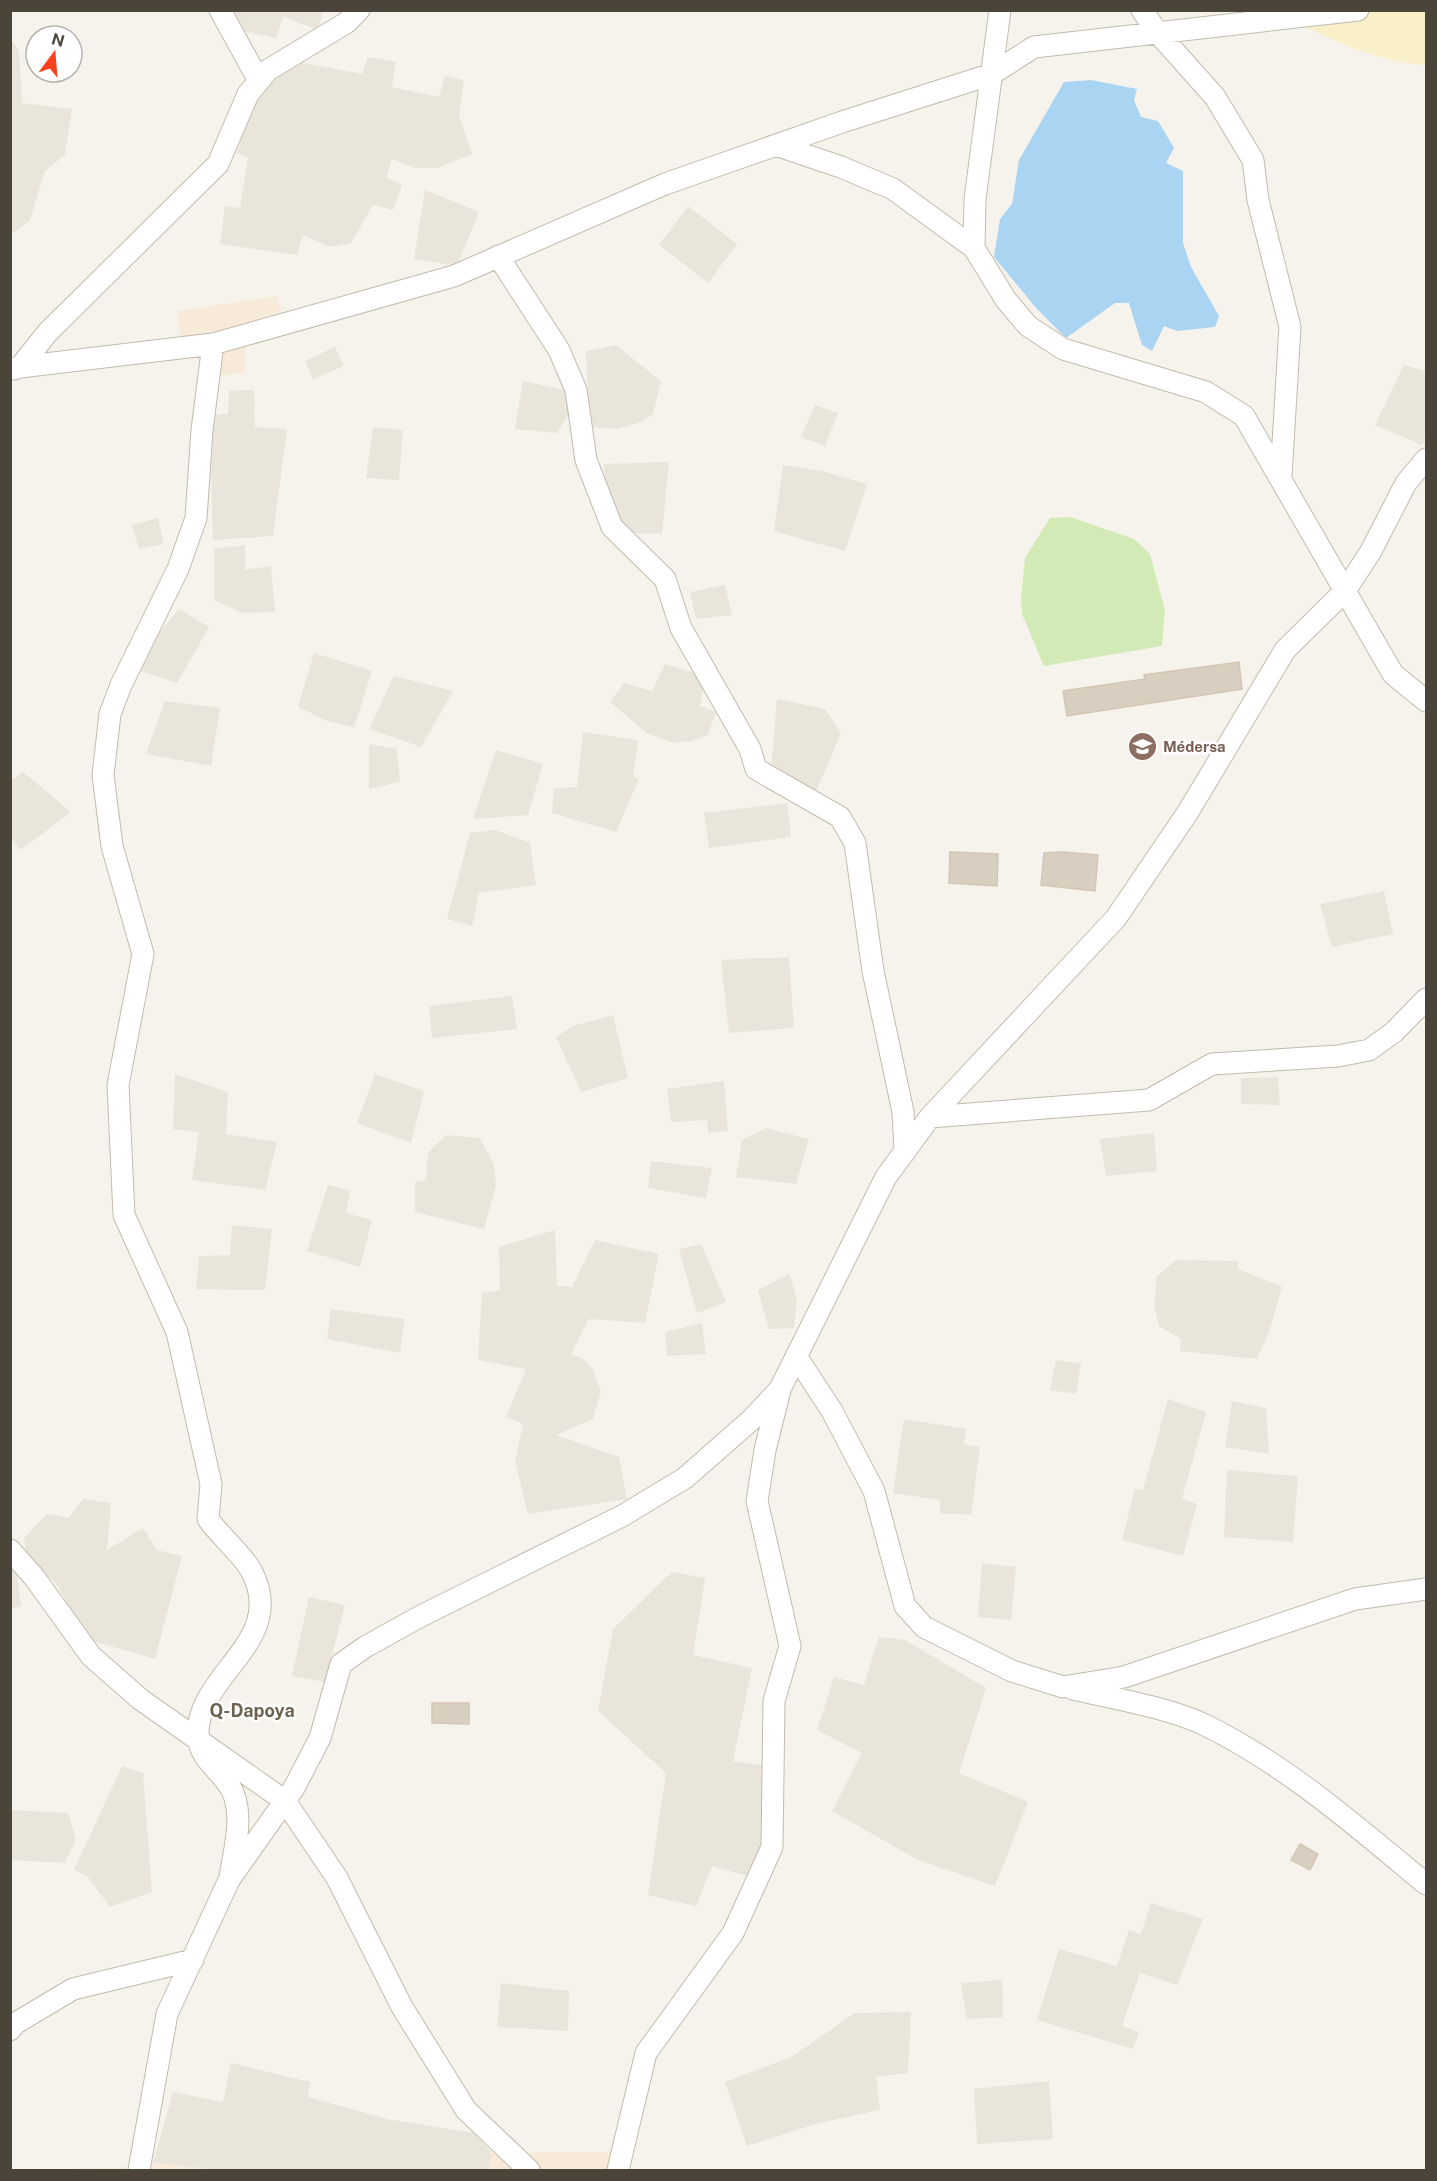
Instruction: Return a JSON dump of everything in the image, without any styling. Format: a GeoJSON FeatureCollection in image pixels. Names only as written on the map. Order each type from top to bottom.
{"type":"FeatureCollection","features":[{"type":"Feature","properties":{"kind":"street"},"geometry":{"type":"LineString","coordinates":[[220,10],[259,81]]}},
{"type":"Feature","properties":{"kind":"street"},"geometry":{"type":"LineString","coordinates":[[15,369],[48,332],[218,164],[248,94],[268,70],[345,22],[359,10]]}},
{"type":"Feature","properties":{"kind":"street"},"geometry":{"type":"LineString","coordinates":[[974,248],[975,199],[1000,10]]}},
{"type":"Feature","properties":{"kind":"street"},"geometry":{"type":"LineString","coordinates":[[1142,10],[1157,32],[1215,97],[1253,160],[1258,200],[1290,327],[1281,476]]}},
{"type":"Feature","properties":{"kind":"street"},"geometry":{"type":"LineString","coordinates":[[15,369],[213,344],[454,276],[665,184],[992,74],[1034,47],[1358,10]]}},
{"type":"Feature","properties":{"kind":"street"},"geometry":{"type":"LineString","coordinates":[[776,145],[841,167],[893,189],[974,248],[1006,300],[1028,326],[1063,349],[1206,392],[1244,416],[1281,476],[1393,674],[1426,701]]}},
{"type":"Feature","properties":{"kind":"street"},"geometry":{"type":"LineString","coordinates":[[498,256],[559,350],[572,380],[576,390],[586,460],[612,527],[665,579],[681,628],[750,748],[756,769],[840,816],[855,843],[873,971],[903,1112],[905,1152]]}},
{"type":"Feature","properties":{"kind":"street"},"geometry":{"type":"LineString","coordinates":[[213,344],[202,430],[196,518],[178,569],[114,704],[103,775],[112,846],[143,954],[118,1085],[124,1215],[177,1332],[211,1484],[208,1519],[252,1571],[258,1591],[260,1611],[254,1636],[210,1695],[199,1716],[198,1740],[208,1761],[234,1794],[238,1819],[229,1880]]}},
{"type":"Feature","properties":{"kind":"street"},"geometry":{"type":"LineString","coordinates":[[618,2170],[646,2053],[733,1933],[772,1847],[774,1701],[790,1646],[757,1501],[765,1450],[780,1389],[886,1177],[930,1117],[1116,918],[1188,812],[1286,650],[1345,591],[1371,551],[1406,483],[1426,459]]}},
{"type":"Feature","properties":{"kind":"street"},"geometry":{"type":"LineString","coordinates":[[930,1117],[1149,1100],[1212,1064],[1338,1056],[1369,1050],[1394,1032],[1426,999]]}},
{"type":"Feature","properties":{"kind":"street"},"geometry":{"type":"LineString","coordinates":[[796,1356],[832,1411],[874,1491],[905,1606],[924,1627],[1012,1671],[1063,1687],[1138,1704],[1203,1725],[1287,1774],[1426,1884]]}},
{"type":"Feature","properties":{"kind":"street"},"geometry":{"type":"LineString","coordinates":[[139,2170],[167,2014],[229,1880],[285,1801],[320,1738],[341,1664],[365,1647],[421,1616],[622,1516],[685,1478],[751,1420],[780,1389]]}},
{"type":"Feature","properties":{"kind":"street"},"geometry":{"type":"LineString","coordinates":[[10,1550],[34,1577],[91,1656],[140,1700],[285,1801],[337,1878],[402,2007],[466,2110],[529,2170]]}},
{"type":"Feature","properties":{"kind":"street"},"geometry":{"type":"LineString","coordinates":[[1063,1687],[1124,1677],[1355,1599],[1426,1589]]}},
{"type":"Feature","properties":{"kind":"street"},"geometry":{"type":"LineString","coordinates":[[10,2030],[16,2023],[73,1989],[193,1960]]}},
{"type":"Feature","properties":{"kind":"shaded area"},"geometry":{"type":"Polygon","coordinates":[[[220,11],[323,11],[318,30],[283,17],[276,38],[230,29],[220,11]]]}},
{"type":"Feature","properties":{"kind":"shaded area"},"geometry":{"type":"Polygon","coordinates":[[[10,38],[19,51],[22,103],[72,109],[65,155],[45,171],[30,220],[11,235],[10,38]]]}},
{"type":"Feature","properties":{"kind":"shaded area"},"geometry":{"type":"Polygon","coordinates":[[[368,57],[396,62],[392,87],[439,97],[445,76],[464,80],[459,115],[472,154],[437,168],[415,168],[392,159],[386,177],[402,185],[393,210],[373,205],[351,243],[329,247],[303,235],[297,255],[220,244],[225,206],[240,208],[248,158],[237,153],[252,104],[273,80],[298,62],[362,74],[368,57]]]}},
{"type":"Feature","properties":{"kind":"shaded area"},"geometry":{"type":"Polygon","coordinates":[[[425,190],[479,212],[457,266],[414,259],[425,190]]]}},
{"type":"Feature","properties":{"kind":"shaded area"},"geometry":{"type":"Polygon","coordinates":[[[688,206],[737,244],[708,283],[659,245],[688,206]]]}},
{"type":"Feature","properties":{"kind":"shaded area"},"geometry":{"type":"Polygon","coordinates":[[[277,296],[285,325],[246,336],[245,373],[209,377],[213,345],[181,348],[177,311],[277,296]]]}},
{"type":"Feature","properties":{"kind":"shaded area"},"geometry":{"type":"Polygon","coordinates":[[[616,345],[661,381],[653,414],[640,422],[618,429],[589,427],[586,351],[616,345]]]}},
{"type":"Feature","properties":{"kind":"shaded area"},"geometry":{"type":"Polygon","coordinates":[[[335,347],[344,366],[313,379],[305,361],[335,347]]]}},
{"type":"Feature","properties":{"kind":"shaded area"},"geometry":{"type":"Polygon","coordinates":[[[1404,365],[1426,371],[1426,434],[1422,445],[1375,425],[1404,365]]]}},
{"type":"Feature","properties":{"kind":"shaded area"},"geometry":{"type":"Polygon","coordinates":[[[523,381],[572,392],[573,407],[557,433],[515,429],[523,381]]]}},
{"type":"Feature","properties":{"kind":"shaded area"},"geometry":{"type":"Polygon","coordinates":[[[254,390],[255,427],[287,429],[273,536],[213,540],[209,415],[228,414],[229,391],[254,390]]]}},
{"type":"Feature","properties":{"kind":"shaded area"},"geometry":{"type":"Polygon","coordinates":[[[815,405],[838,413],[825,446],[801,437],[815,405]]]}},
{"type":"Feature","properties":{"kind":"shaded area"},"geometry":{"type":"Polygon","coordinates":[[[373,427],[403,430],[399,480],[366,478],[373,427]]]}},
{"type":"Feature","properties":{"kind":"shaded area"},"geometry":{"type":"Polygon","coordinates":[[[669,462],[662,534],[624,533],[605,494],[604,464],[669,462]]]}},
{"type":"Feature","properties":{"kind":"shaded area"},"geometry":{"type":"Polygon","coordinates":[[[783,465],[822,471],[867,484],[845,551],[774,531],[783,465]]]}},
{"type":"Feature","properties":{"kind":"shaded area"},"geometry":{"type":"Polygon","coordinates":[[[158,518],[164,544],[139,549],[132,525],[158,518]]]}},
{"type":"Feature","properties":{"kind":"shaded area"},"geometry":{"type":"Polygon","coordinates":[[[245,545],[245,570],[271,566],[275,612],[243,613],[214,600],[214,549],[245,545]]]}},
{"type":"Feature","properties":{"kind":"shaded area"},"geometry":{"type":"Polygon","coordinates":[[[725,585],[732,615],[696,619],[690,592],[725,585]]]}},
{"type":"Feature","properties":{"kind":"shaded area"},"geometry":{"type":"Polygon","coordinates":[[[179,609],[209,627],[177,683],[137,670],[144,650],[179,609]]]}},
{"type":"Feature","properties":{"kind":"shaded area"},"geometry":{"type":"Polygon","coordinates":[[[314,653],[372,671],[354,727],[330,722],[298,707],[314,653]]]}},
{"type":"Feature","properties":{"kind":"shaded area"},"geometry":{"type":"Polygon","coordinates":[[[665,664],[705,676],[700,706],[716,712],[708,735],[692,741],[673,743],[647,733],[610,702],[624,683],[652,691],[665,664]]]}},
{"type":"Feature","properties":{"kind":"shaded area"},"geometry":{"type":"Polygon","coordinates":[[[394,676],[453,691],[421,747],[369,729],[394,676]]]}},
{"type":"Feature","properties":{"kind":"shaded area"},"geometry":{"type":"Polygon","coordinates":[[[777,699],[825,709],[841,733],[815,794],[771,769],[777,699]]]}},
{"type":"Feature","properties":{"kind":"shaded area"},"geometry":{"type":"Polygon","coordinates":[[[165,701],[220,708],[211,766],[146,754],[165,701]]]}},
{"type":"Feature","properties":{"kind":"shaded area"},"geometry":{"type":"Polygon","coordinates":[[[583,732],[638,740],[633,777],[639,779],[616,832],[552,813],[554,788],[577,787],[583,732]]]}},
{"type":"Feature","properties":{"kind":"shaded area"},"geometry":{"type":"Polygon","coordinates":[[[369,744],[397,749],[400,782],[369,789],[369,744]]]}},
{"type":"Feature","properties":{"kind":"shaded area"},"geometry":{"type":"Polygon","coordinates":[[[496,750],[543,764],[528,815],[473,819],[496,750]]]}},
{"type":"Feature","properties":{"kind":"shaded area"},"geometry":{"type":"Polygon","coordinates":[[[23,772],[71,812],[21,850],[11,838],[10,781],[23,772]]]}},
{"type":"Feature","properties":{"kind":"shaded area"},"geometry":{"type":"Polygon","coordinates":[[[787,803],[791,837],[709,848],[704,813],[787,803]]]}},
{"type":"Feature","properties":{"kind":"shaded area"},"geometry":{"type":"Polygon","coordinates":[[[495,830],[530,843],[536,885],[479,893],[472,926],[447,919],[470,833],[495,830]]]}},
{"type":"Feature","properties":{"kind":"shaded area"},"geometry":{"type":"Polygon","coordinates":[[[1384,891],[1393,934],[1332,947],[1320,904],[1384,891]]]}},
{"type":"Feature","properties":{"kind":"shaded area"},"geometry":{"type":"Polygon","coordinates":[[[789,957],[794,1028],[729,1033],[721,960],[789,957]]]}},
{"type":"Feature","properties":{"kind":"shaded area"},"geometry":{"type":"Polygon","coordinates":[[[512,996],[517,1029],[432,1038],[429,1006],[512,996]]]}},
{"type":"Feature","properties":{"kind":"shaded area"},"geometry":{"type":"Polygon","coordinates":[[[613,1015],[628,1078],[581,1092],[556,1037],[573,1026],[613,1015]]]}},
{"type":"Feature","properties":{"kind":"shaded area"},"geometry":{"type":"Polygon","coordinates":[[[175,1074],[228,1092],[226,1134],[277,1142],[265,1190],[192,1180],[199,1132],[173,1129],[175,1074]]]}},
{"type":"Feature","properties":{"kind":"shaded area"},"geometry":{"type":"Polygon","coordinates":[[[375,1074],[424,1091],[411,1143],[357,1123],[375,1074]]]}},
{"type":"Feature","properties":{"kind":"shaded area"},"geometry":{"type":"Polygon","coordinates":[[[1278,1077],[1280,1105],[1241,1104],[1241,1078],[1278,1077]]]}},
{"type":"Feature","properties":{"kind":"shaded area"},"geometry":{"type":"Polygon","coordinates":[[[724,1081],[728,1131],[708,1133],[707,1120],[671,1122],[667,1089],[724,1081]]]}},
{"type":"Feature","properties":{"kind":"shaded area"},"geometry":{"type":"Polygon","coordinates":[[[766,1128],[809,1139],[796,1184],[736,1177],[742,1140],[766,1128]]]}},
{"type":"Feature","properties":{"kind":"shaded area"},"geometry":{"type":"Polygon","coordinates":[[[1154,1133],[1157,1171],[1106,1176],[1100,1139],[1154,1133]]]}},
{"type":"Feature","properties":{"kind":"shaded area"},"geometry":{"type":"Polygon","coordinates":[[[446,1135],[480,1138],[494,1165],[496,1185],[484,1229],[415,1212],[415,1182],[426,1180],[428,1152],[446,1135]]]}},
{"type":"Feature","properties":{"kind":"shaded area"},"geometry":{"type":"Polygon","coordinates":[[[651,1161],[712,1168],[706,1198],[648,1188],[651,1161]]]}},
{"type":"Feature","properties":{"kind":"shaded area"},"geometry":{"type":"Polygon","coordinates":[[[328,1185],[350,1190],[346,1213],[372,1220],[360,1267],[307,1251],[328,1185]]]}},
{"type":"Feature","properties":{"kind":"shaded area"},"geometry":{"type":"Polygon","coordinates":[[[232,1225],[272,1229],[265,1290],[196,1289],[199,1256],[230,1255],[232,1225]]]}},
{"type":"Feature","properties":{"kind":"shaded area"},"geometry":{"type":"Polygon","coordinates":[[[555,1230],[557,1286],[572,1287],[595,1240],[659,1254],[645,1323],[589,1319],[571,1354],[584,1359],[593,1370],[601,1392],[593,1419],[556,1435],[619,1457],[627,1499],[528,1514],[515,1461],[523,1424],[506,1417],[526,1369],[478,1360],[482,1293],[500,1290],[499,1247],[555,1230]]]}},
{"type":"Feature","properties":{"kind":"shaded area"},"geometry":{"type":"Polygon","coordinates":[[[701,1244],[726,1302],[697,1313],[679,1249],[701,1244]]]}},
{"type":"Feature","properties":{"kind":"shaded area"},"geometry":{"type":"Polygon","coordinates":[[[1176,1260],[1238,1261],[1238,1269],[1282,1287],[1270,1329],[1257,1359],[1180,1351],[1181,1339],[1159,1326],[1154,1305],[1157,1276],[1176,1260]]]}},
{"type":"Feature","properties":{"kind":"shaded area"},"geometry":{"type":"Polygon","coordinates":[[[789,1274],[797,1300],[794,1328],[769,1329],[758,1290],[789,1274]]]}},
{"type":"Feature","properties":{"kind":"shaded area"},"geometry":{"type":"Polygon","coordinates":[[[331,1309],[405,1319],[400,1353],[327,1339],[331,1309]]]}},
{"type":"Feature","properties":{"kind":"shaded area"},"geometry":{"type":"Polygon","coordinates":[[[702,1323],[706,1354],[667,1356],[665,1332],[702,1323]]]}},
{"type":"Feature","properties":{"kind":"shaded area"},"geometry":{"type":"Polygon","coordinates":[[[1056,1360],[1081,1364],[1076,1394],[1050,1390],[1056,1360]]]}},
{"type":"Feature","properties":{"kind":"shaded area"},"geometry":{"type":"Polygon","coordinates":[[[1168,1399],[1206,1412],[1182,1499],[1197,1504],[1183,1556],[1122,1540],[1135,1489],[1143,1490],[1168,1399]]]}},
{"type":"Feature","properties":{"kind":"shaded area"},"geometry":{"type":"Polygon","coordinates":[[[1232,1401],[1266,1408],[1269,1454],[1225,1447],[1232,1401]]]}},
{"type":"Feature","properties":{"kind":"shaded area"},"geometry":{"type":"Polygon","coordinates":[[[904,1419],[966,1429],[964,1444],[980,1447],[971,1515],[940,1513],[940,1500],[893,1493],[904,1419]]]}},
{"type":"Feature","properties":{"kind":"shaded area"},"geometry":{"type":"Polygon","coordinates":[[[1227,1470],[1298,1476],[1293,1542],[1224,1537],[1227,1470]]]}},
{"type":"Feature","properties":{"kind":"shaded area"},"geometry":{"type":"Polygon","coordinates":[[[83,1499],[111,1503],[107,1550],[143,1528],[157,1550],[182,1556],[155,1659],[89,1640],[55,1582],[27,1559],[24,1538],[47,1514],[69,1518],[83,1499]]]}},
{"type":"Feature","properties":{"kind":"shaded area"},"geometry":{"type":"Polygon","coordinates":[[[11,1561],[15,1562],[21,1606],[11,1609],[11,1561]]]}},
{"type":"Feature","properties":{"kind":"shaded area"},"geometry":{"type":"Polygon","coordinates":[[[982,1563],[1016,1567],[1011,1620],[978,1617],[982,1563]]]}},
{"type":"Feature","properties":{"kind":"shaded area"},"geometry":{"type":"Polygon","coordinates":[[[672,1572],[705,1578],[693,1655],[752,1668],[733,1761],[773,1767],[758,1879],[712,1866],[696,1906],[648,1895],[666,1773],[598,1711],[613,1629],[672,1572]]]}},
{"type":"Feature","properties":{"kind":"shaded area"},"geometry":{"type":"Polygon","coordinates":[[[309,1597],[345,1605],[325,1682],[292,1676],[309,1597]]]}},
{"type":"Feature","properties":{"kind":"shaded area"},"geometry":{"type":"Polygon","coordinates":[[[879,1637],[905,1640],[986,1688],[959,1773],[1028,1802],[995,1886],[918,1860],[832,1811],[862,1753],[817,1730],[834,1677],[864,1685],[879,1637]]]}},
{"type":"Feature","properties":{"kind":"shaded area"},"geometry":{"type":"Polygon","coordinates":[[[122,1766],[143,1773],[152,1892],[110,1907],[87,1876],[74,1870],[122,1766]]]}},
{"type":"Feature","properties":{"kind":"shaded area"},"geometry":{"type":"Polygon","coordinates":[[[11,1810],[68,1813],[76,1839],[65,1863],[11,1860],[11,1810]]]}},
{"type":"Feature","properties":{"kind":"shaded area"},"geometry":{"type":"Polygon","coordinates":[[[1151,1903],[1203,1919],[1177,1985],[1140,1973],[1122,2026],[1139,2032],[1133,2049],[1037,2020],[1059,1949],[1117,1966],[1129,1930],[1141,1934],[1151,1903]]]}},
{"type":"Feature","properties":{"kind":"shaded area"},"geometry":{"type":"Polygon","coordinates":[[[1002,1980],[1003,2017],[967,2019],[961,1983],[1002,1980]]]}},
{"type":"Feature","properties":{"kind":"shaded area"},"geometry":{"type":"Polygon","coordinates":[[[501,1983],[569,1991],[568,2031],[497,2027],[501,1983]]]}},
{"type":"Feature","properties":{"kind":"shaded area"},"geometry":{"type":"Polygon","coordinates":[[[911,2012],[908,2073],[876,2077],[880,2110],[819,2123],[747,2146],[725,2082],[791,2057],[855,2013],[911,2012]]]}},
{"type":"Feature","properties":{"kind":"shaded area"},"geometry":{"type":"Polygon","coordinates":[[[231,2063],[310,2082],[308,2097],[387,2119],[474,2133],[492,2153],[488,2170],[219,2170],[153,2163],[173,2092],[223,2102],[231,2063]]]}},
{"type":"Feature","properties":{"kind":"shaded area"},"geometry":{"type":"Polygon","coordinates":[[[1049,2081],[1053,2139],[977,2144],[974,2089],[1049,2081]]]}},
{"type":"Feature","properties":{"kind":"shaded area"},"geometry":{"type":"Polygon","coordinates":[[[625,2152],[624,2170],[488,2170],[492,2153],[625,2152]]]}},
{"type":"Feature","properties":{"kind":"shaded area"},"geometry":{"type":"Polygon","coordinates":[[[153,2163],[214,2170],[11,2170],[147,2167],[153,2163]]]}},
{"type":"Feature","properties":{"kind":"green space"},"geometry":{"type":"Polygon","coordinates":[[[1070,517],[1134,539],[1150,554],[1165,610],[1162,646],[1044,666],[1022,614],[1021,598],[1025,558],[1050,518],[1070,517]]]}},
{"type":"Feature","properties":{"kind":"sand"},"geometry":{"type":"Polygon","coordinates":[[[1276,11],[1426,11],[1426,65],[1406,63],[1367,53],[1311,30],[1276,11]]]}},
{"type":"Feature","properties":{"kind":"water"},"geometry":{"type":"Polygon","coordinates":[[[1091,80],[1137,89],[1134,100],[1141,117],[1158,121],[1174,148],[1166,163],[1183,171],[1183,243],[1191,267],[1219,316],[1215,327],[1177,331],[1164,326],[1152,351],[1142,345],[1129,303],[1115,303],[1066,338],[1037,309],[994,257],[1000,219],[1012,204],[1019,160],[1064,82],[1091,80]]]}},
{"type":"Feature","properties":{"kind":"building"},"geometry":{"type":"Polygon","coordinates":[[[1239,662],[1242,689],[1067,716],[1063,691],[1145,679],[1144,675],[1239,662]]]}},
{"type":"Feature","properties":{"kind":"building"},"geometry":{"type":"Polygon","coordinates":[[[950,852],[998,854],[997,886],[949,883],[950,852]]]}},
{"type":"Feature","properties":{"kind":"building"},"geometry":{"type":"Polygon","coordinates":[[[1044,853],[1098,855],[1095,891],[1041,885],[1044,853]]]}},
{"type":"Feature","properties":{"kind":"building"},"geometry":{"type":"Polygon","coordinates":[[[432,1703],[469,1703],[469,1724],[432,1723],[432,1703]]]}},
{"type":"Feature","properties":{"kind":"building"},"geometry":{"type":"Polygon","coordinates":[[[1300,1844],[1318,1854],[1310,1870],[1291,1860],[1300,1844]]]}},
{"type":"Feature","properties":{"kind":"place","name":"Médersa"},"geometry":{"type":"Point","coordinates":[1142,746]}},
{"type":"Feature","properties":{"kind":"district","name":"Q-Dapoya"},"geometry":{"type":"Point","coordinates":[252,1710]}}]}
